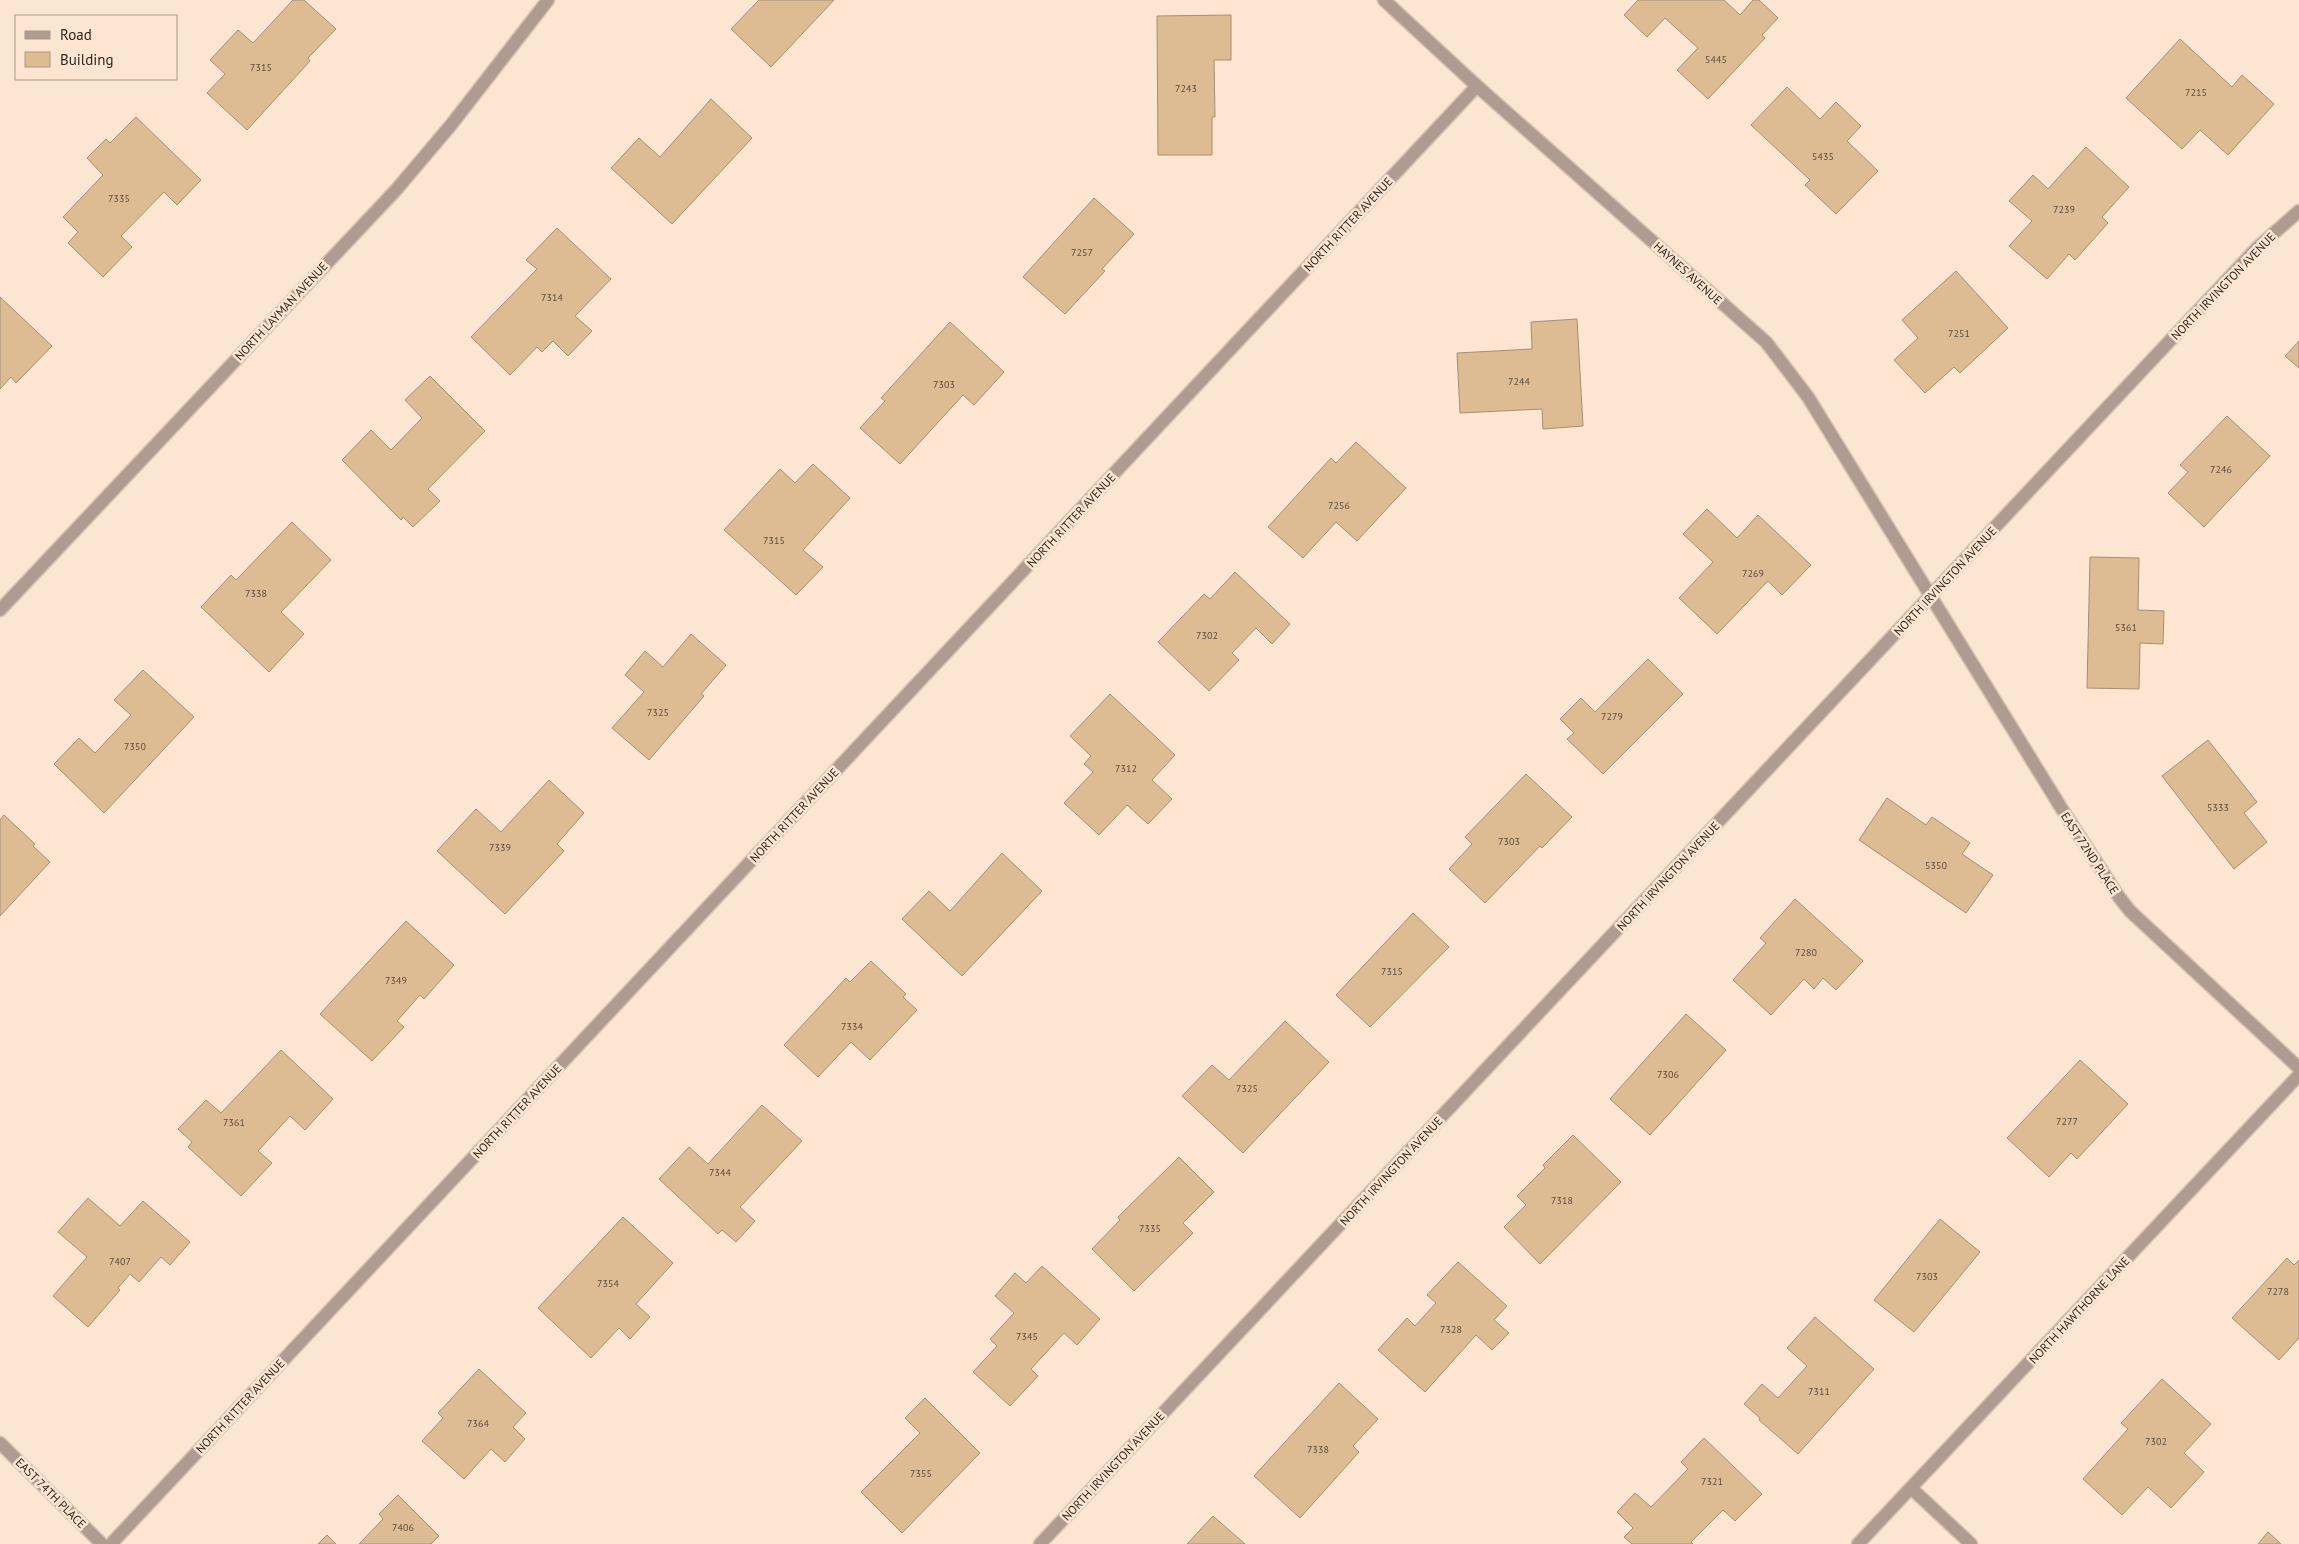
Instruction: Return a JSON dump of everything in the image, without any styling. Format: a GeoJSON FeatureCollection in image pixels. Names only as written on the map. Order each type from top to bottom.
{"type":"FeatureCollection","features":[{"type":"Feature","properties":{"kind":"street","name":"NORTH LAYMAN AVENUE"},"geometry":{"type":"LineString","coordinates":[[0,610],[396,190],[451,125],[548,0]]}},
{"type":"Feature","properties":{"kind":"street","name":"HAYNES AVENUE"},"geometry":{"type":"LineString","coordinates":[[1384,0],[1477,86],[1766,342],[1808,397],[1930,597]]}},
{"type":"Feature","properties":{"kind":"street","name":"NORTH RITTER AVENUE"},"geometry":{"type":"LineString","coordinates":[[111,1544],[1477,86]]}},
{"type":"Feature","properties":{"kind":"street","name":"NORTH IRVINGTON AVENUE"},"geometry":{"type":"LineString","coordinates":[[1040,1544],[2257,248],[2299,211]]}},
{"type":"Feature","properties":{"kind":"street","name":"EAST 72ND PLACE"},"geometry":{"type":"LineString","coordinates":[[1930,597],[2060,806],[2130,911],[2299,1068]]}},
{"type":"Feature","properties":{"kind":"street","name":"NORTH HAWTHORNE LANE"},"geometry":{"type":"LineString","coordinates":[[1858,1544],[2299,1076]]}},
{"type":"Feature","properties":{"kind":"street","name":"EAST 74TH PLACE"},"geometry":{"type":"LineString","coordinates":[[0,1443],[102,1544]]}},
{"type":"Feature","properties":{"kind":"street"},"geometry":{"type":"LineString","coordinates":[[1911,1488],[1971,1544]]}},
{"type":"Feature","properties":{"kind":"building"},"geometry":{"type":"Polygon","coordinates":[[[293,0],[304,0],[336,29],[308,58],[310,61],[247,130],[207,93],[225,74],[210,60],[238,30],[253,43],[293,0]]]}},
{"type":"Feature","properties":{"kind":"building"},"geometry":{"type":"Polygon","coordinates":[[[759,0],[834,0],[771,67],[731,29],[759,0]]]}},
{"type":"Feature","properties":{"kind":"building"},"geometry":{"type":"Polygon","coordinates":[[[1638,0],[1724,0],[1740,15],[1753,0],[1759,0],[1778,18],[1762,35],[1765,38],[1708,99],[1677,70],[1698,48],[1665,18],[1647,37],[1624,15],[1638,0]]]}},
{"type":"Feature","properties":{"kind":"building"},"geometry":{"type":"Polygon","coordinates":[[[1231,15],[1231,60],[1214,60],[1215,117],[1212,117],[1212,155],[1158,155],[1157,16],[1231,15]]]}},
{"type":"Feature","properties":{"kind":"building"},"geometry":{"type":"Polygon","coordinates":[[[2180,39],[2232,87],[2242,75],[2274,104],[2228,155],[2200,130],[2182,149],[2126,98],[2180,39]]]}},
{"type":"Feature","properties":{"kind":"building"},"geometry":{"type":"Polygon","coordinates":[[[1787,87],[1820,119],[1836,102],[1861,126],[1847,141],[1878,171],[1836,214],[1805,185],[1810,180],[1751,125],[1787,87]]]}},
{"type":"Feature","properties":{"kind":"building"},"geometry":{"type":"Polygon","coordinates":[[[711,99],[752,138],[672,224],[611,168],[639,138],[660,157],[711,99]]]}},
{"type":"Feature","properties":{"kind":"building"},"geometry":{"type":"Polygon","coordinates":[[[136,117],[201,180],[177,205],[164,192],[121,236],[132,247],[103,277],[68,243],[78,232],[63,217],[103,175],[87,158],[106,139],[110,143],[136,117]]]}},
{"type":"Feature","properties":{"kind":"building"},"geometry":{"type":"Polygon","coordinates":[[[2086,147],[2129,187],[2102,217],[2108,223],[2075,260],[2069,254],[2047,279],[2009,246],[2032,221],[2009,201],[2033,175],[2048,189],[2086,147]]]}},
{"type":"Feature","properties":{"kind":"building"},"geometry":{"type":"Polygon","coordinates":[[[1094,198],[1134,234],[1102,269],[1105,271],[1065,314],[1023,277],[1094,198]]]}},
{"type":"Feature","properties":{"kind":"building"},"geometry":{"type":"Polygon","coordinates":[[[557,228],[611,279],[575,316],[592,331],[568,356],[553,341],[542,352],[537,347],[510,375],[471,337],[537,269],[526,260],[557,228]]]}},
{"type":"Feature","properties":{"kind":"building"},"geometry":{"type":"Polygon","coordinates":[[[1956,271],[2008,328],[1960,373],[1954,367],[1925,393],[1894,360],[1918,338],[1902,320],[1956,271]]]}},
{"type":"Feature","properties":{"kind":"building"},"geometry":{"type":"Polygon","coordinates":[[[0,297],[52,346],[16,383],[11,377],[0,389],[0,297]]]}},
{"type":"Feature","properties":{"kind":"building"},"geometry":{"type":"Polygon","coordinates":[[[1577,319],[1583,426],[1543,429],[1542,409],[1460,413],[1457,353],[1532,349],[1531,322],[1577,319]]]}},
{"type":"Feature","properties":{"kind":"building"},"geometry":{"type":"Polygon","coordinates":[[[950,322],[1004,372],[974,405],[963,395],[900,464],[860,428],[885,401],[881,398],[950,322]]]}},
{"type":"Feature","properties":{"kind":"building"},"geometry":{"type":"Polygon","coordinates":[[[2299,341],[2299,368],[2285,356],[2299,341]]]}},
{"type":"Feature","properties":{"kind":"building"},"geometry":{"type":"Polygon","coordinates":[[[430,376],[485,431],[428,489],[440,501],[413,527],[403,517],[401,520],[342,460],[371,430],[391,450],[422,418],[405,400],[430,376]]]}},
{"type":"Feature","properties":{"kind":"building"},"geometry":{"type":"Polygon","coordinates":[[[2227,416],[2270,456],[2204,527],[2168,493],[2188,472],[2180,465],[2227,416]]]}},
{"type":"Feature","properties":{"kind":"building"},"geometry":{"type":"Polygon","coordinates":[[[1356,442],[1406,488],[1357,541],[1336,522],[1303,558],[1268,527],[1331,458],[1336,463],[1356,442]]]}},
{"type":"Feature","properties":{"kind":"building"},"geometry":{"type":"Polygon","coordinates":[[[813,464],[850,498],[803,550],[823,567],[796,595],[724,530],[780,469],[795,483],[813,464]]]}},
{"type":"Feature","properties":{"kind":"building"},"geometry":{"type":"Polygon","coordinates":[[[1707,509],[1737,538],[1758,515],[1811,565],[1782,595],[1768,581],[1717,634],[1679,598],[1713,562],[1683,534],[1707,509]]]}},
{"type":"Feature","properties":{"kind":"building"},"geometry":{"type":"Polygon","coordinates":[[[292,522],[331,560],[281,612],[304,634],[269,672],[201,607],[231,575],[236,580],[292,522]]]}},
{"type":"Feature","properties":{"kind":"building"},"geometry":{"type":"Polygon","coordinates":[[[2090,557],[2139,558],[2138,610],[2164,611],[2163,644],[2140,643],[2139,689],[2087,688],[2090,557]]]}},
{"type":"Feature","properties":{"kind":"building"},"geometry":{"type":"Polygon","coordinates":[[[1235,572],[1290,624],[1272,644],[1256,628],[1232,653],[1239,660],[1209,691],[1158,642],[1204,594],[1210,599],[1235,572]]]}},
{"type":"Feature","properties":{"kind":"building"},"geometry":{"type":"Polygon","coordinates":[[[691,634],[726,665],[701,694],[704,696],[649,760],[612,728],[644,692],[625,675],[645,651],[663,667],[691,634]]]}},
{"type":"Feature","properties":{"kind":"building"},"geometry":{"type":"Polygon","coordinates":[[[1648,659],[1683,694],[1603,774],[1567,739],[1574,733],[1560,719],[1581,698],[1595,712],[1648,659]]]}},
{"type":"Feature","properties":{"kind":"building"},"geometry":{"type":"Polygon","coordinates":[[[143,670],[194,717],[104,813],[54,764],[79,738],[95,753],[131,715],[114,700],[143,670]]]}},
{"type":"Feature","properties":{"kind":"building"},"geometry":{"type":"Polygon","coordinates":[[[1110,694],[1175,755],[1152,780],[1172,799],[1148,824],[1127,805],[1099,835],[1064,803],[1093,772],[1084,764],[1091,756],[1070,736],[1110,694]]]}},
{"type":"Feature","properties":{"kind":"building"},"geometry":{"type":"Polygon","coordinates":[[[2208,740],[2257,802],[2244,813],[2267,842],[2234,869],[2162,776],[2208,740]]]}},
{"type":"Feature","properties":{"kind":"building"},"geometry":{"type":"Polygon","coordinates":[[[1526,774],[1572,817],[1542,848],[1540,846],[1485,903],[1449,869],[1472,844],[1465,837],[1526,774]]]}},
{"type":"Feature","properties":{"kind":"building"},"geometry":{"type":"Polygon","coordinates":[[[549,780],[584,813],[557,844],[564,851],[505,914],[437,851],[476,809],[501,832],[549,780]]]}},
{"type":"Feature","properties":{"kind":"building"},"geometry":{"type":"Polygon","coordinates":[[[1887,798],[1926,825],[1932,817],[1970,843],[1962,854],[1993,875],[1966,913],[1859,840],[1887,798]]]}},
{"type":"Feature","properties":{"kind":"building"},"geometry":{"type":"Polygon","coordinates":[[[4,815],[35,844],[33,846],[50,862],[0,916],[0,820],[4,815]]]}},
{"type":"Feature","properties":{"kind":"building"},"geometry":{"type":"Polygon","coordinates":[[[1002,853],[1042,891],[962,976],[902,919],[929,891],[950,911],[1002,853]]]}},
{"type":"Feature","properties":{"kind":"building"},"geometry":{"type":"Polygon","coordinates":[[[1795,899],[1863,961],[1836,990],[1823,978],[1814,989],[1804,979],[1771,1015],[1733,980],[1766,943],[1760,938],[1795,899]]]}},
{"type":"Feature","properties":{"kind":"building"},"geometry":{"type":"Polygon","coordinates":[[[1413,913],[1449,947],[1370,1027],[1336,995],[1413,913]]]}},
{"type":"Feature","properties":{"kind":"building"},"geometry":{"type":"Polygon","coordinates":[[[406,921],[454,965],[424,999],[420,995],[397,1021],[404,1027],[372,1061],[320,1014],[406,921]]]}},
{"type":"Feature","properties":{"kind":"building"},"geometry":{"type":"Polygon","coordinates":[[[871,961],[906,994],[903,997],[917,1010],[870,1060],[851,1042],[818,1077],[784,1045],[846,978],[850,982],[871,961]]]}},
{"type":"Feature","properties":{"kind":"building"},"geometry":{"type":"Polygon","coordinates":[[[1686,1014],[1726,1050],[1650,1135],[1610,1099],[1686,1014]]]}},
{"type":"Feature","properties":{"kind":"building"},"geometry":{"type":"Polygon","coordinates":[[[1285,1021],[1329,1062],[1243,1153],[1182,1096],[1212,1065],[1229,1080],[1285,1021]]]}},
{"type":"Feature","properties":{"kind":"building"},"geometry":{"type":"Polygon","coordinates":[[[281,1050],[333,1099],[305,1130],[290,1116],[258,1151],[272,1163],[241,1196],[188,1147],[192,1142],[178,1129],[206,1100],[221,1113],[281,1050]]]}},
{"type":"Feature","properties":{"kind":"building"},"geometry":{"type":"Polygon","coordinates":[[[2080,1060],[2128,1104],[2077,1159],[2071,1153],[2049,1177],[2007,1138],[2080,1060]]]}},
{"type":"Feature","properties":{"kind":"building"},"geometry":{"type":"Polygon","coordinates":[[[762,1105],[802,1141],[740,1207],[755,1221],[736,1242],[722,1230],[718,1234],[659,1179],[689,1147],[708,1164],[762,1105]]]}},
{"type":"Feature","properties":{"kind":"building"},"geometry":{"type":"Polygon","coordinates":[[[1573,1135],[1621,1182],[1540,1264],[1504,1227],[1526,1205],[1517,1196],[1545,1168],[1543,1165],[1573,1135]]]}},
{"type":"Feature","properties":{"kind":"building"},"geometry":{"type":"Polygon","coordinates":[[[1179,1157],[1214,1192],[1183,1223],[1193,1233],[1134,1291],[1092,1249],[1120,1220],[1118,1217],[1179,1157]]]}},
{"type":"Feature","properties":{"kind":"building"},"geometry":{"type":"Polygon","coordinates":[[[88,1198],[120,1226],[143,1201],[190,1242],[170,1265],[161,1257],[139,1282],[130,1274],[118,1288],[120,1290],[88,1327],[53,1296],[87,1257],[58,1232],[88,1198]]]}},
{"type":"Feature","properties":{"kind":"building"},"geometry":{"type":"Polygon","coordinates":[[[623,1217],[673,1263],[636,1304],[650,1317],[630,1339],[619,1328],[591,1358],[538,1308],[623,1217]]]}},
{"type":"Feature","properties":{"kind":"building"},"geometry":{"type":"Polygon","coordinates":[[[1940,1219],[1980,1252],[1914,1332],[1874,1300],[1940,1219]]]}},
{"type":"Feature","properties":{"kind":"building"},"geometry":{"type":"Polygon","coordinates":[[[2287,1258],[2294,1265],[2299,1260],[2299,1338],[2279,1360],[2232,1318],[2287,1258]]]}},
{"type":"Feature","properties":{"kind":"building"},"geometry":{"type":"Polygon","coordinates":[[[1458,1262],[1507,1306],[1494,1320],[1509,1333],[1492,1350],[1476,1335],[1425,1392],[1378,1350],[1407,1318],[1415,1326],[1436,1303],[1427,1295],[1458,1262]]]}},
{"type":"Feature","properties":{"kind":"building"},"geometry":{"type":"Polygon","coordinates":[[[1042,1266],[1100,1319],[1077,1345],[1064,1333],[1031,1369],[1038,1376],[1010,1406],[973,1372],[997,1346],[990,1339],[1014,1313],[995,1296],[1015,1273],[1026,1283],[1042,1266]]]}},
{"type":"Feature","properties":{"kind":"building"},"geometry":{"type":"Polygon","coordinates":[[[1815,1317],[1874,1369],[1798,1454],[1759,1420],[1760,1418],[1744,1404],[1762,1384],[1778,1398],[1807,1366],[1787,1348],[1815,1317]]]}},
{"type":"Feature","properties":{"kind":"building"},"geometry":{"type":"Polygon","coordinates":[[[479,1369],[526,1413],[513,1427],[525,1439],[505,1462],[491,1449],[464,1479],[422,1441],[443,1418],[438,1413],[479,1369]]]}},
{"type":"Feature","properties":{"kind":"building"},"geometry":{"type":"Polygon","coordinates":[[[2162,1379],[2211,1424],[2184,1453],[2204,1472],[2171,1508],[2148,1487],[2122,1515],[2083,1479],[2128,1429],[2121,1423],[2162,1379]]]}},
{"type":"Feature","properties":{"kind":"building"},"geometry":{"type":"Polygon","coordinates":[[[1339,1383],[1378,1419],[1353,1446],[1359,1452],[1300,1518],[1254,1476],[1339,1383]]]}},
{"type":"Feature","properties":{"kind":"building"},"geometry":{"type":"Polygon","coordinates":[[[925,1398],[980,1453],[902,1533],[861,1492],[920,1433],[905,1418],[925,1398]]]}},
{"type":"Feature","properties":{"kind":"building"},"geometry":{"type":"Polygon","coordinates":[[[1704,1438],[1762,1494],[1735,1521],[1723,1510],[1691,1542],[1693,1544],[1632,1544],[1624,1537],[1633,1528],[1617,1512],[1635,1493],[1651,1507],[1688,1469],[1681,1462],[1704,1438]]]}},
{"type":"Feature","properties":{"kind":"building"},"geometry":{"type":"Polygon","coordinates":[[[398,1495],[439,1536],[431,1544],[359,1544],[383,1519],[379,1514],[398,1495]]]}},
{"type":"Feature","properties":{"kind":"building"},"geometry":{"type":"Polygon","coordinates":[[[1213,1516],[1245,1544],[1187,1544],[1213,1516]]]}},
{"type":"Feature","properties":{"kind":"building"},"geometry":{"type":"Polygon","coordinates":[[[2268,1532],[2281,1544],[2258,1544],[2268,1532]]]}},
{"type":"Feature","properties":{"kind":"building"},"geometry":{"type":"Polygon","coordinates":[[[327,1535],[336,1544],[318,1544],[327,1535]]]}}]}
